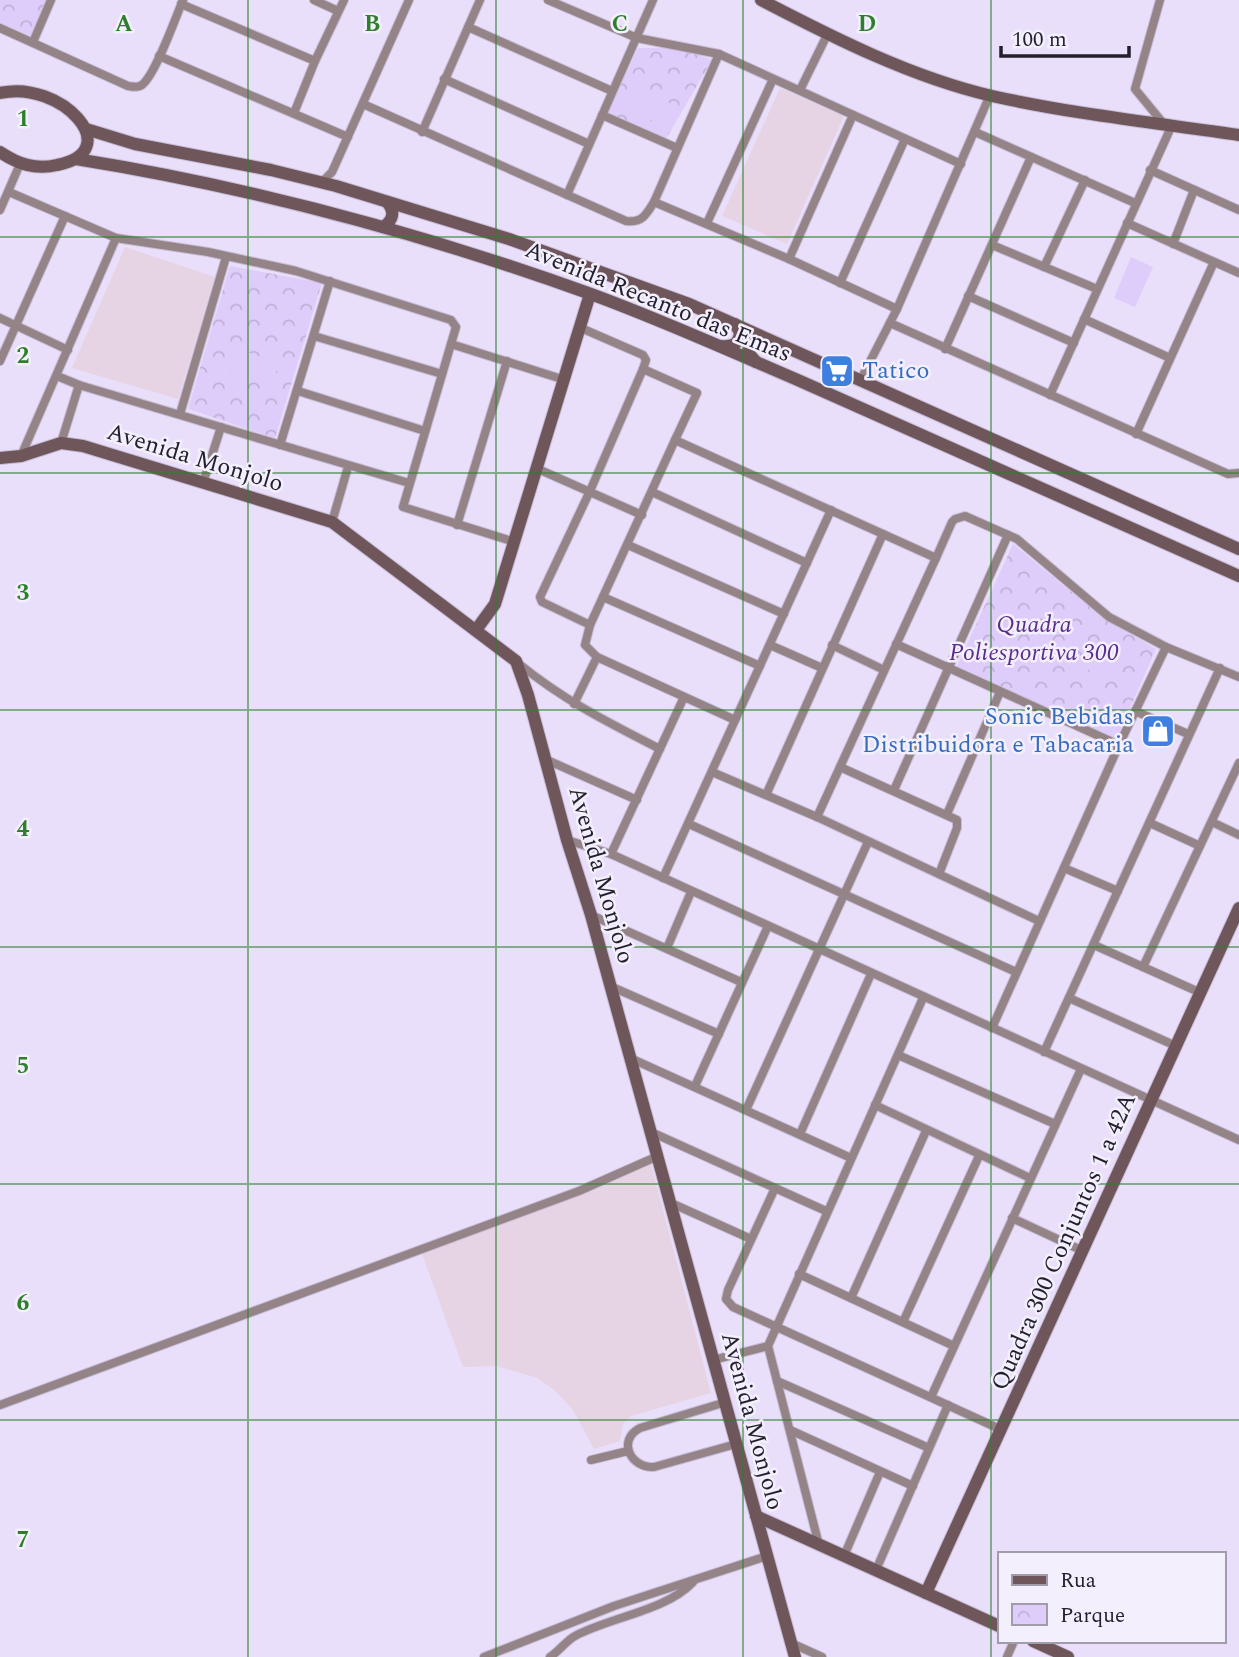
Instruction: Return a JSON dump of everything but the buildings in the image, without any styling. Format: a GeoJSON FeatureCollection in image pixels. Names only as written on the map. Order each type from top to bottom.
{"type":"FeatureCollection","features":[{"type":"Feature","properties":{"kind":"street"},"geometry":{"type":"LineString","coordinates":[[33,42],[51,0]]}},
{"type":"Feature","properties":{"kind":"street"},"geometry":{"type":"LineString","coordinates":[[314,0],[338,11]]}},
{"type":"Feature","properties":{"kind":"street"},"geometry":{"type":"LineString","coordinates":[[294,113],[344,0]]}},
{"type":"Feature","properties":{"kind":"street"},"geometry":{"type":"LineString","coordinates":[[321,183],[332,172],[409,0]]}},
{"type":"Feature","properties":{"kind":"street"},"geometry":{"type":"LineString","coordinates":[[422,132],[480,0]]}},
{"type":"Feature","properties":{"kind":"street"},"geometry":{"type":"LineString","coordinates":[[548,0],[637,37],[719,54],[961,164]]}},
{"type":"Feature","properties":{"kind":"street"},"geometry":{"type":"LineString","coordinates":[[567,195],[653,0]]}},
{"type":"Feature","properties":{"kind":"street"},"geometry":{"type":"LineString","coordinates":[[761,0],[827,35],[930,78],[990,95],[1076,111],[1239,135]]}},
{"type":"Feature","properties":{"kind":"street"},"geometry":{"type":"LineString","coordinates":[[1160,0],[1135,89],[1168,124]]}},
{"type":"Feature","properties":{"kind":"street"},"geometry":{"type":"LineString","coordinates":[[0,28],[133,87],[144,84],[182,2],[315,61]]}},
{"type":"Feature","properties":{"kind":"street"},"geometry":{"type":"LineString","coordinates":[[468,27],[612,91]]}},
{"type":"Feature","properties":{"kind":"street"},"geometry":{"type":"LineString","coordinates":[[800,90],[827,35]]}},
{"type":"Feature","properties":{"kind":"street"},"geometry":{"type":"LineString","coordinates":[[363,104],[626,221],[634,222],[646,215],[654,202],[719,54]]}},
{"type":"Feature","properties":{"kind":"street"},"geometry":{"type":"LineString","coordinates":[[159,56],[348,137]]}},
{"type":"Feature","properties":{"kind":"street"},"geometry":{"type":"LineString","coordinates":[[444,79],[589,144]]}},
{"type":"Feature","properties":{"kind":"street"},"geometry":{"type":"LineString","coordinates":[[707,223],[773,79]]}},
{"type":"Feature","properties":{"kind":"street"},"geometry":{"type":"LineString","coordinates":[[0,93],[26,91],[49,97],[66,107],[86,129],[86,144],[76,159],[47,167],[20,164],[0,152]]}},
{"type":"Feature","properties":{"kind":"street"},"geometry":{"type":"LineString","coordinates":[[860,381],[897,309],[990,95]]}},
{"type":"Feature","properties":{"kind":"street"},"geometry":{"type":"LineString","coordinates":[[789,259],[853,114]]}},
{"type":"Feature","properties":{"kind":"street"},"geometry":{"type":"LineString","coordinates":[[602,116],[677,148]]}},
{"type":"Feature","properties":{"kind":"street"},"geometry":{"type":"LineString","coordinates":[[1050,395],[1168,124]]}},
{"type":"Feature","properties":{"kind":"street","name":"Avenida Recanto das Emas"},"geometry":{"type":"LineString","coordinates":[[86,129],[123,141],[336,186],[522,244],[700,308],[1239,549]]}},
{"type":"Feature","properties":{"kind":"street"},"geometry":{"type":"LineString","coordinates":[[975,132],[1135,203]]}},
{"type":"Feature","properties":{"kind":"street"},"geometry":{"type":"LineString","coordinates":[[840,283],[905,139]]}},
{"type":"Feature","properties":{"kind":"street"},"geometry":{"type":"LineString","coordinates":[[169,174],[170,161],[177,151]]}},
{"type":"Feature","properties":{"kind":"street"},"geometry":{"type":"LineString","coordinates":[[945,349],[1031,157]]}},
{"type":"Feature","properties":{"kind":"street","name":"Avenida Recanto das Emas"},"geometry":{"type":"LineString","coordinates":[[76,159],[169,174],[383,226],[590,293],[720,346],[1239,576]]}},
{"type":"Feature","properties":{"kind":"street"},"geometry":{"type":"LineString","coordinates":[[0,210],[20,164]]}},
{"type":"Feature","properties":{"kind":"street"},"geometry":{"type":"LineString","coordinates":[[1150,170],[1239,210]]}},
{"type":"Feature","properties":{"kind":"street"},"geometry":{"type":"LineString","coordinates":[[332,172],[336,186]]}},
{"type":"Feature","properties":{"kind":"street"},"geometry":{"type":"LineString","coordinates":[[1044,267],[1085,180]]}},
{"type":"Feature","properties":{"kind":"street"},"geometry":{"type":"LineString","coordinates":[[1173,244],[1194,190]]}},
{"type":"Feature","properties":{"kind":"street"},"geometry":{"type":"LineString","coordinates":[[9,192],[116,238],[226,257],[330,281],[451,320],[456,327],[403,507],[515,542]]}},
{"type":"Feature","properties":{"kind":"street"},"geometry":{"type":"LineString","coordinates":[[383,226],[388,223],[393,212],[387,202]]}},
{"type":"Feature","properties":{"kind":"street"},"geometry":{"type":"LineString","coordinates":[[654,202],[789,259],[897,309]]}},
{"type":"Feature","properties":{"kind":"street"},"geometry":{"type":"LineString","coordinates":[[0,361],[65,216]]}},
{"type":"Feature","properties":{"kind":"street"},"geometry":{"type":"LineString","coordinates":[[437,242],[440,229],[450,222]]}},
{"type":"Feature","properties":{"kind":"street"},"geometry":{"type":"LineString","coordinates":[[1127,223],[1239,273]]}},
{"type":"Feature","properties":{"kind":"street"},"geometry":{"type":"LineString","coordinates":[[21,456],[116,238]]}},
{"type":"Feature","properties":{"kind":"street"},"geometry":{"type":"LineString","coordinates":[[992,245],[1097,289]]}},
{"type":"Feature","properties":{"kind":"street"},"geometry":{"type":"LineString","coordinates":[[180,414],[226,257]]}},
{"type":"Feature","properties":{"kind":"street"},"geometry":{"type":"LineString","coordinates":[[1136,434],[1214,262]]}},
{"type":"Feature","properties":{"kind":"street"},"geometry":{"type":"LineString","coordinates":[[281,445],[330,281]]}},
{"type":"Feature","properties":{"kind":"street"},"geometry":{"type":"LineString","coordinates":[[476,630],[495,604],[590,293]]}},
{"type":"Feature","properties":{"kind":"street"},"geometry":{"type":"LineString","coordinates":[[968,296],[1074,343]]}},
{"type":"Feature","properties":{"kind":"street"},"geometry":{"type":"LineString","coordinates":[[0,318],[68,349]]}},
{"type":"Feature","properties":{"kind":"street"},"geometry":{"type":"LineString","coordinates":[[1084,319],[1170,358]]}},
{"type":"Feature","properties":{"kind":"street"},"geometry":{"type":"LineString","coordinates":[[890,323],[1228,474],[1239,473]]}},
{"type":"Feature","properties":{"kind":"street"},"geometry":{"type":"LineString","coordinates":[[720,346],[737,343],[740,332],[735,324]]}},
{"type":"Feature","properties":{"kind":"street"},"geometry":{"type":"LineString","coordinates":[[581,328],[643,355],[646,361],[540,598],[542,602],[590,625]]}},
{"type":"Feature","properties":{"kind":"street"},"geometry":{"type":"LineString","coordinates":[[314,336],[442,374]]}},
{"type":"Feature","properties":{"kind":"street"},"geometry":{"type":"LineString","coordinates":[[756,362],[749,351],[757,340],[765,339]]}},
{"type":"Feature","properties":{"kind":"street"},"geometry":{"type":"LineString","coordinates":[[451,344],[565,380]]}},
{"type":"Feature","properties":{"kind":"street"},"geometry":{"type":"LineString","coordinates":[[457,525],[507,361]]}},
{"type":"Feature","properties":{"kind":"street"},"geometry":{"type":"LineString","coordinates":[[643,369],[697,393],[590,625],[585,645],[597,657],[735,720]]}},
{"type":"Feature","properties":{"kind":"street"},"geometry":{"type":"LineString","coordinates":[[57,376],[348,467],[409,483]]}},
{"type":"Feature","properties":{"kind":"street"},"geometry":{"type":"LineString","coordinates":[[61,443],[79,385]]}},
{"type":"Feature","properties":{"kind":"street"},"geometry":{"type":"LineString","coordinates":[[298,391],[425,431]]}},
{"type":"Feature","properties":{"kind":"street"},"geometry":{"type":"LineString","coordinates":[[203,483],[221,427]]}},
{"type":"Feature","properties":{"kind":"street"},"geometry":{"type":"LineString","coordinates":[[675,440],[936,558]]}},
{"type":"Feature","properties":{"kind":"street","name":"Avenida Monjolo"},"geometry":{"type":"LineString","coordinates":[[0,458],[21,456],[61,443],[83,446],[332,522],[516,661],[591,915],[795,1657]]}},
{"type":"Feature","properties":{"kind":"street"},"geometry":{"type":"LineString","coordinates":[[332,522],[348,467]]}},
{"type":"Feature","properties":{"kind":"street"},"geometry":{"type":"LineString","coordinates":[[538,469],[642,515]]}},
{"type":"Feature","properties":{"kind":"street"},"geometry":{"type":"LineString","coordinates":[[652,492],[807,563]]}},
{"type":"Feature","properties":{"kind":"street"},"geometry":{"type":"LineString","coordinates":[[663,878],[831,510]]}},
{"type":"Feature","properties":{"kind":"street"},"geometry":{"type":"LineString","coordinates":[[817,817],[952,522],[961,516],[1008,535],[1024,545],[1109,617],[1166,647],[1239,677]]}},
{"type":"Feature","properties":{"kind":"street"},"geometry":{"type":"LineString","coordinates":[[766,795],[883,534]]}},
{"type":"Feature","properties":{"kind":"street"},"geometry":{"type":"LineString","coordinates":[[894,790],[1008,535]]}},
{"type":"Feature","properties":{"kind":"street"},"geometry":{"type":"LineString","coordinates":[[628,545],[784,614]]}},
{"type":"Feature","properties":{"kind":"street"},"geometry":{"type":"LineString","coordinates":[[603,597],[760,666]]}},
{"type":"Feature","properties":{"kind":"street"},"geometry":{"type":"LineString","coordinates":[[896,644],[1119,746]]}},
{"type":"Feature","properties":{"kind":"street"},"geometry":{"type":"LineString","coordinates":[[770,645],[821,668]]}},
{"type":"Feature","properties":{"kind":"street"},"geometry":{"type":"LineString","coordinates":[[832,645],[884,670]]}},
{"type":"Feature","properties":{"kind":"street"},"geometry":{"type":"LineString","coordinates":[[992,1028],[1166,647]]}},
{"type":"Feature","properties":{"kind":"street"},"geometry":{"type":"LineString","coordinates":[[573,704],[597,657]]}},
{"type":"Feature","properties":{"kind":"street"},"geometry":{"type":"LineString","coordinates":[[516,661],[573,704],[660,749]]}},
{"type":"Feature","properties":{"kind":"street"},"geometry":{"type":"LineString","coordinates":[[1044,1052],[1220,668]]}},
{"type":"Feature","properties":{"kind":"street"},"geometry":{"type":"LineString","coordinates":[[528,695],[545,685]]}},
{"type":"Feature","properties":{"kind":"street"},"geometry":{"type":"LineString","coordinates":[[947,814],[1000,692]]}},
{"type":"Feature","properties":{"kind":"street"},"geometry":{"type":"LineString","coordinates":[[611,854],[684,697]]}},
{"type":"Feature","properties":{"kind":"street"},"geometry":{"type":"LineString","coordinates":[[1135,711],[1188,734]]}},
{"type":"Feature","properties":{"kind":"street"},"geometry":{"type":"LineString","coordinates":[[547,760],[637,800]]}},
{"type":"Feature","properties":{"kind":"street"},"geometry":{"type":"LineString","coordinates":[[1143,967],[1239,763]]}},
{"type":"Feature","properties":{"kind":"street"},"geometry":{"type":"LineString","coordinates":[[840,767],[947,814],[958,823],[939,874]]}},
{"type":"Feature","properties":{"kind":"street"},"geometry":{"type":"LineString","coordinates":[[712,772],[817,817],[1039,921]]}},
{"type":"Feature","properties":{"kind":"street"},"geometry":{"type":"LineString","coordinates":[[1212,822],[1239,835]]}},
{"type":"Feature","properties":{"kind":"street"},"geometry":{"type":"LineString","coordinates":[[1150,823],[1200,846]]}},
{"type":"Feature","properties":{"kind":"street"},"geometry":{"type":"LineString","coordinates":[[689,824],[1016,972]]}},
{"type":"Feature","properties":{"kind":"street"},"geometry":{"type":"LineString","coordinates":[[567,840],[611,854],[1239,1140]]}},
{"type":"Feature","properties":{"kind":"street"},"geometry":{"type":"LineString","coordinates":[[746,1110],[868,842]]}},
{"type":"Feature","properties":{"kind":"street"},"geometry":{"type":"LineString","coordinates":[[1064,868],[1118,891]]}},
{"type":"Feature","properties":{"kind":"street"},"geometry":{"type":"LineString","coordinates":[[667,948],[691,892]]}},
{"type":"Feature","properties":{"kind":"street","name":"Quadra 300 Conjuntos 1 a 42A"},"geometry":{"type":"LineString","coordinates":[[926,1593],[1239,908]]}},
{"type":"Feature","properties":{"kind":"street"},"geometry":{"type":"LineString","coordinates":[[591,915],[741,982]]}},
{"type":"Feature","properties":{"kind":"street"},"geometry":{"type":"LineString","coordinates":[[695,1086],[768,926]]}},
{"type":"Feature","properties":{"kind":"street"},"geometry":{"type":"LineString","coordinates":[[1094,945],[1201,993]]}},
{"type":"Feature","properties":{"kind":"street"},"geometry":{"type":"LineString","coordinates":[[800,1134],[871,974]]}},
{"type":"Feature","properties":{"kind":"street"},"geometry":{"type":"LineString","coordinates":[[610,986],[719,1034]]}},
{"type":"Feature","properties":{"kind":"street"},"geometry":{"type":"LineString","coordinates":[[819,1545],[768,1346],[923,998]]}},
{"type":"Feature","properties":{"kind":"street"},"geometry":{"type":"LineString","coordinates":[[1069,998],[1176,1046]]}},
{"type":"Feature","properties":{"kind":"street"},"geometry":{"type":"LineString","coordinates":[[898,1055],[1055,1124]]}},
{"type":"Feature","properties":{"kind":"street"},"geometry":{"type":"LineString","coordinates":[[630,1058],[851,1157]]}},
{"type":"Feature","properties":{"kind":"street"},"geometry":{"type":"LineString","coordinates":[[931,1397],[1081,1069]]}},
{"type":"Feature","properties":{"kind":"street"},"geometry":{"type":"LineString","coordinates":[[875,1105],[1030,1178]]}},
{"type":"Feature","properties":{"kind":"street"},"geometry":{"type":"LineString","coordinates":[[851,1298],[926,1131]]}},
{"type":"Feature","properties":{"kind":"street"},"geometry":{"type":"LineString","coordinates":[[651,1132],[826,1211]]}},
{"type":"Feature","properties":{"kind":"street"},"geometry":{"type":"LineString","coordinates":[[0,1405],[579,1191],[658,1156]]}},
{"type":"Feature","properties":{"kind":"street"},"geometry":{"type":"LineString","coordinates":[[903,1322],[979,1156]]}},
{"type":"Feature","properties":{"kind":"street"},"geometry":{"type":"LineString","coordinates":[[775,1188],[728,1290],[726,1299],[733,1307],[1002,1430]]}},
{"type":"Feature","properties":{"kind":"street"},"geometry":{"type":"LineString","coordinates":[[671,1203],[751,1239]]}},
{"type":"Feature","properties":{"kind":"street"},"geometry":{"type":"LineString","coordinates":[[1012,1218],[1083,1251]]}},
{"type":"Feature","properties":{"kind":"street"},"geometry":{"type":"LineString","coordinates":[[799,1274],[954,1346]]}},
{"type":"Feature","properties":{"kind":"street"},"geometry":{"type":"LineString","coordinates":[[713,1360],[768,1346]]}},
{"type":"Feature","properties":{"kind":"street"},"geometry":{"type":"LineString","coordinates":[[777,1381],[929,1448]]}},
{"type":"Feature","properties":{"kind":"street"},"geometry":{"type":"LineString","coordinates":[[726,1402],[640,1428],[634,1431],[629,1439],[628,1451],[636,1463],[644,1468],[736,1444]]}},
{"type":"Feature","properties":{"kind":"street"},"geometry":{"type":"LineString","coordinates":[[876,1570],[948,1405]]}},
{"type":"Feature","properties":{"kind":"street"},"geometry":{"type":"LineString","coordinates":[[790,1430],[913,1486]]}},
{"type":"Feature","properties":{"kind":"street"},"geometry":{"type":"LineString","coordinates":[[591,1460],[628,1451]]}},
{"type":"Feature","properties":{"kind":"street"},"geometry":{"type":"LineString","coordinates":[[844,1556],[880,1472]]}},
{"type":"Feature","properties":{"kind":"street"},"geometry":{"type":"LineString","coordinates":[[756,1516],[998,1626]]}},
{"type":"Feature","properties":{"kind":"street"},"geometry":{"type":"LineString","coordinates":[[484,1657],[614,1606],[767,1556]]}},
{"type":"Feature","properties":{"kind":"street"},"geometry":{"type":"LineString","coordinates":[[550,1657],[573,1637],[662,1602],[687,1589],[695,1580]]}},
{"type":"Feature","properties":{"kind":"street"},"geometry":{"type":"LineString","coordinates":[[791,1643],[822,1657]]}},
{"type":"Feature","properties":{"kind":"street"},"geometry":{"type":"LineString","coordinates":[[1037,1643],[1068,1657]]}},
{"type":"Feature","properties":{"kind":"shaded area"},"geometry":{"type":"Polygon","coordinates":[[[780,88],[844,116],[787,244],[722,216],[780,88]]]}},
{"type":"Feature","properties":{"kind":"shaded area"},"geometry":{"type":"Polygon","coordinates":[[[125,247],[215,277],[178,399],[72,368],[125,247]]]}},
{"type":"Feature","properties":{"kind":"shaded area"},"geometry":{"type":"Polygon","coordinates":[[[651,1164],[711,1393],[631,1416],[623,1424],[620,1441],[594,1449],[573,1410],[554,1390],[537,1378],[497,1366],[463,1367],[421,1251],[651,1164]]]}},
{"type":"Feature","properties":{"kind":"green space"},"geometry":{"type":"Polygon","coordinates":[[[0,0],[55,0],[37,39],[0,23],[0,0]]]}},
{"type":"Feature","properties":{"kind":"green space"},"geometry":{"type":"Polygon","coordinates":[[[638,48],[680,48],[712,60],[666,139],[607,114],[638,48]]]}},
{"type":"Feature","properties":{"kind":"green space"},"geometry":{"type":"Polygon","coordinates":[[[637,89],[679,107],[670,128],[629,111],[637,89]]]}},
{"type":"Feature","properties":{"kind":"green space"},"geometry":{"type":"Polygon","coordinates":[[[1131,257],[1153,267],[1135,307],[1114,298],[1131,257]]]}},
{"type":"Feature","properties":{"kind":"green space"},"geometry":{"type":"Polygon","coordinates":[[[230,266],[322,283],[275,438],[188,409],[230,266]]]}},
{"type":"Feature","properties":{"kind":"green space"},"geometry":{"type":"Polygon","coordinates":[[[236,349],[279,362],[272,386],[230,373],[236,349]]]}},
{"type":"Feature","properties":{"kind":"green space","name":"Quadra Poliesportiva 300"},"geometry":{"type":"Polygon","coordinates":[[[1013,544],[1107,621],[1156,649],[1116,740],[957,666],[1013,544]]]}},
{"type":"Feature","properties":{"kind":"green space"},"geometry":{"type":"Polygon","coordinates":[[[1111,633],[1129,649],[1101,680],[1083,665],[1111,633]]]}},
{"type":"Feature","properties":{"kind":"place","name":"Tatico"},"geometry":{"type":"Point","coordinates":[837,371]}},
{"type":"Feature","properties":{"kind":"place","name":"Sonic Bebidas Distribuidora e Tabacaria"},"geometry":{"type":"Point","coordinates":[1158,731]}}]}
